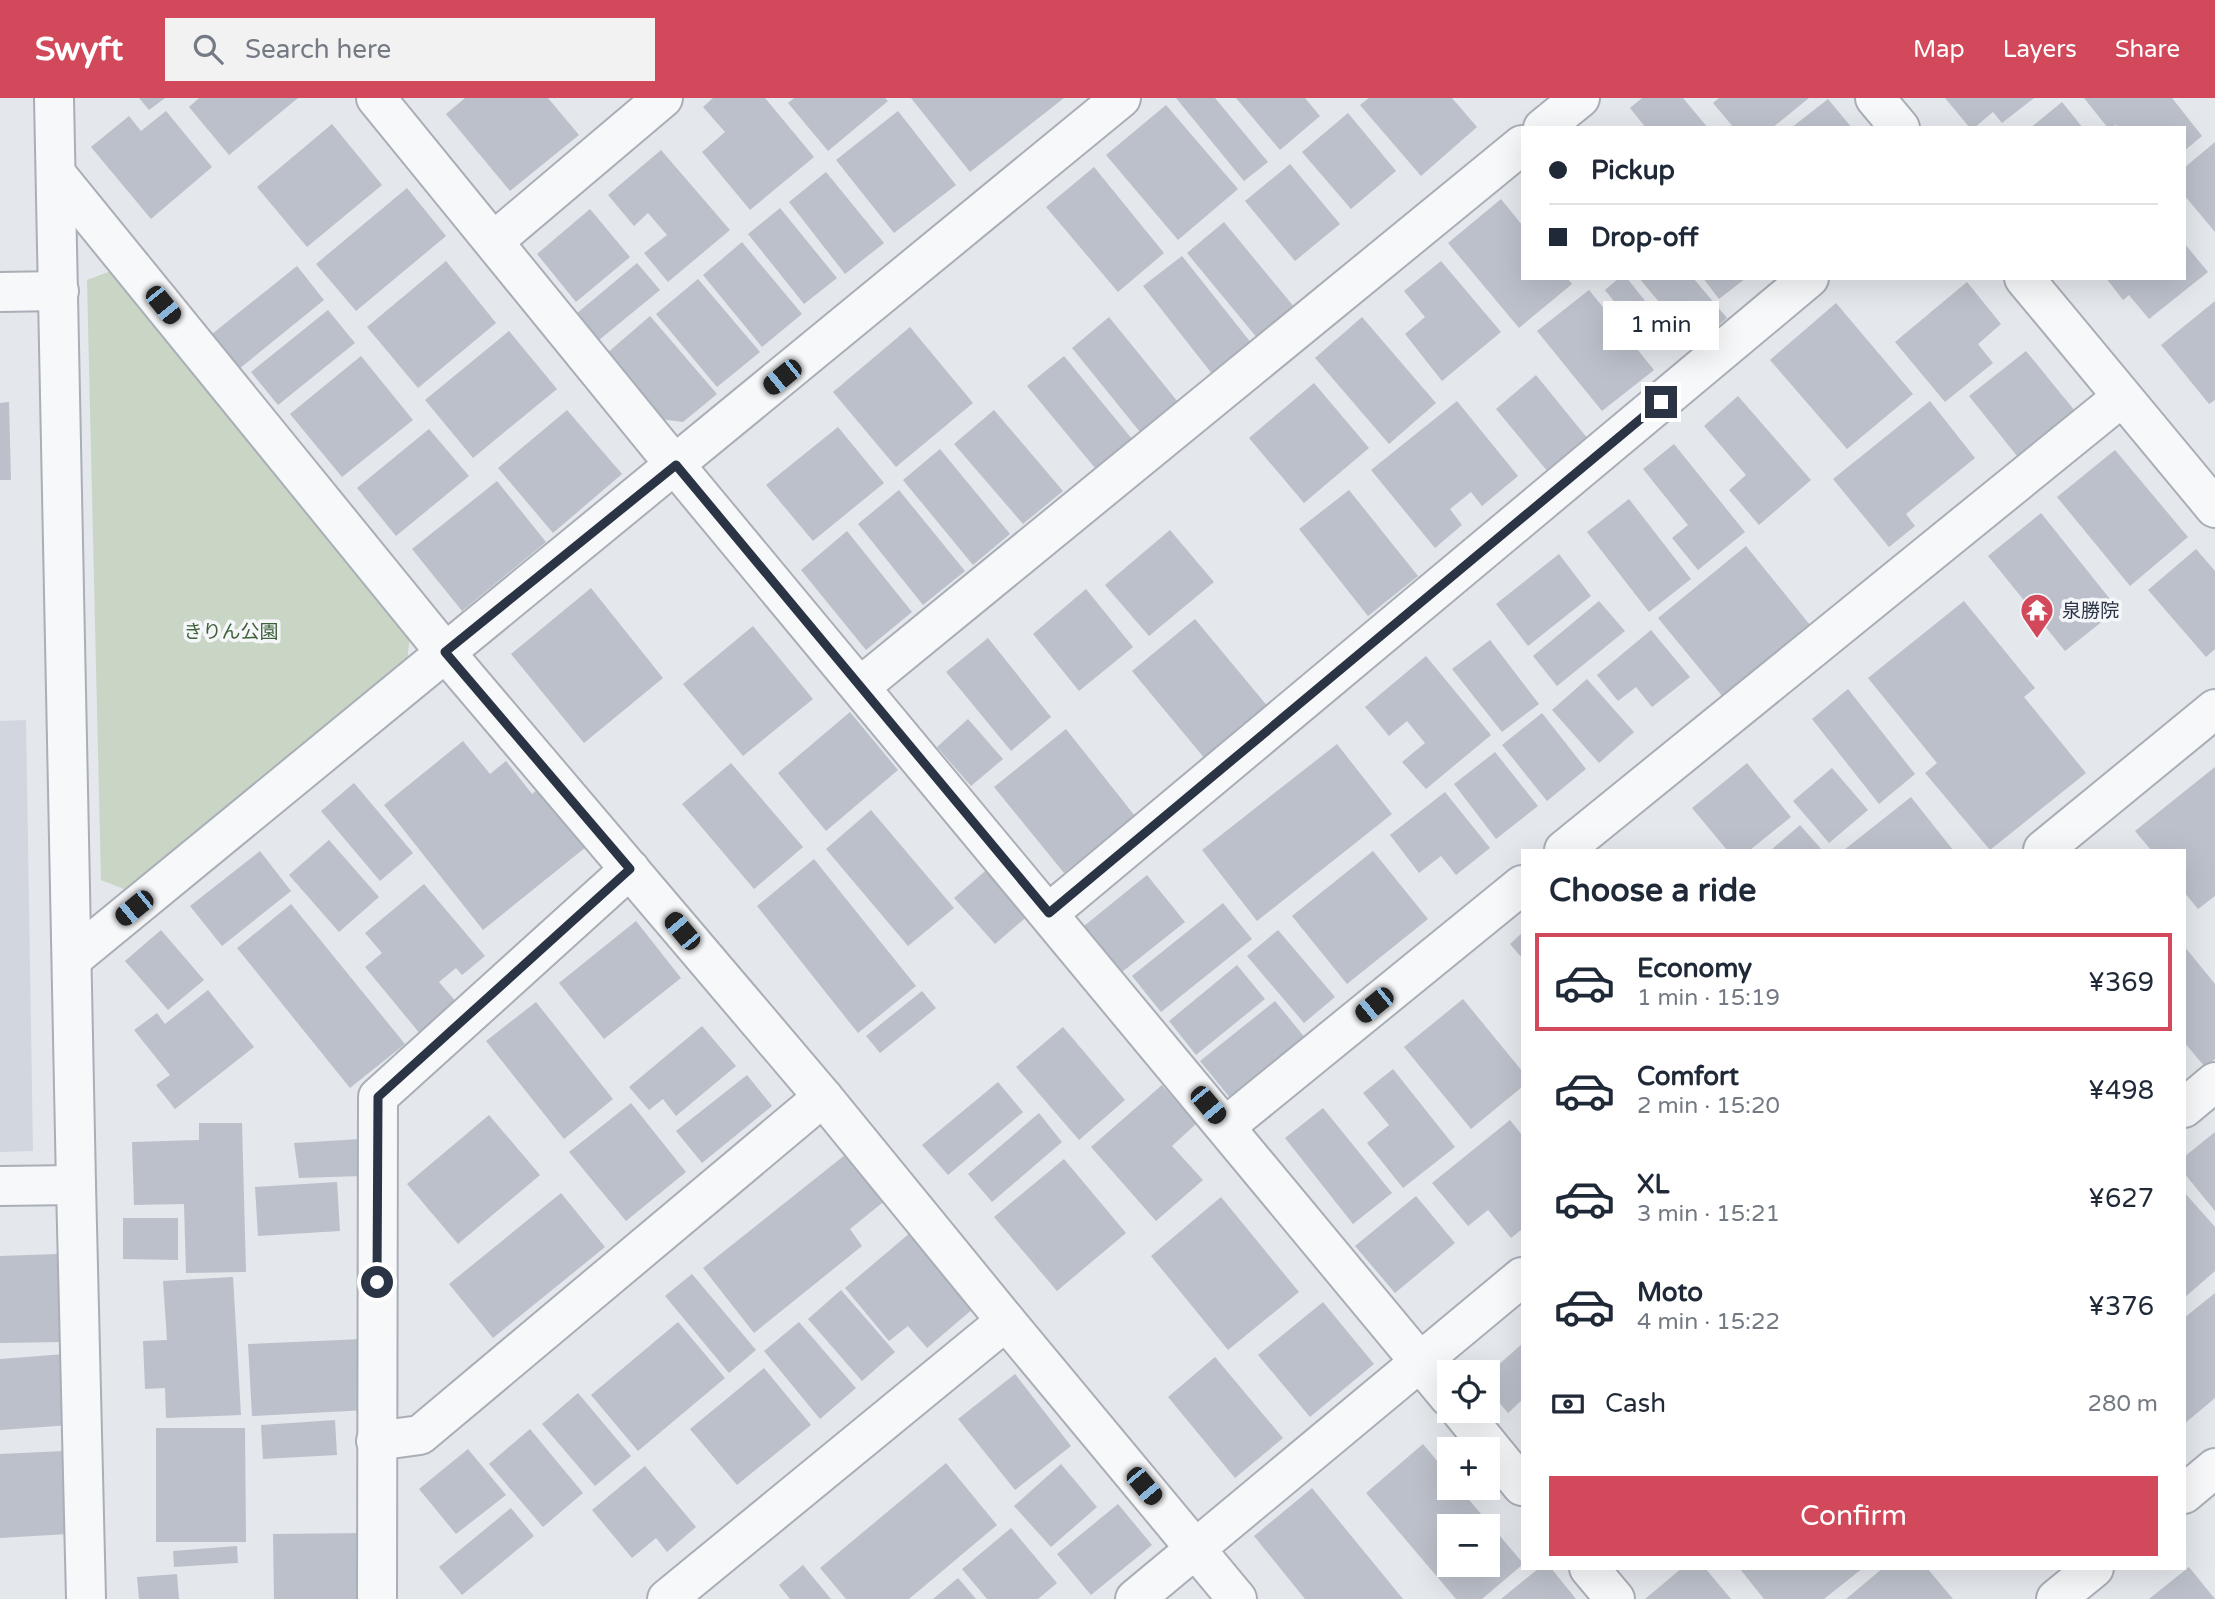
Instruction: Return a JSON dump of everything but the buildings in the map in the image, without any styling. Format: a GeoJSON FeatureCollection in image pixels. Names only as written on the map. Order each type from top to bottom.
{"type":"FeatureCollection","features":[{"type":"Feature","properties":{"kind":"street"},"geometry":{"type":"LineString","coordinates":[[54,98],[86,1599]]}},
{"type":"Feature","properties":{"kind":"street"},"geometry":{"type":"LineString","coordinates":[[376,98],[676,465],[1437,1382]]}},
{"type":"Feature","properties":{"kind":"street"},"geometry":{"type":"LineString","coordinates":[[494,241],[663,98]]}},
{"type":"Feature","properties":{"kind":"street"},"geometry":{"type":"LineString","coordinates":[[72,959],[1121,98]]}},
{"type":"Feature","properties":{"kind":"street"},"geometry":{"type":"LineString","coordinates":[[1546,126],[1580,98]]}},
{"type":"Feature","properties":{"kind":"street"},"geometry":{"type":"LineString","coordinates":[[1875,98],[1898,126]]}},
{"type":"Feature","properties":{"kind":"street"},"geometry":{"type":"LineString","coordinates":[[861,686],[1521,146]]}},
{"type":"Feature","properties":{"kind":"street"},"geometry":{"type":"LineString","coordinates":[[57,175],[445,652],[823,1097],[1237,1599]]}},
{"type":"Feature","properties":{"kind":"street"},"geometry":{"type":"LineString","coordinates":[[1049,913],[1807,280]]}},
{"type":"Feature","properties":{"kind":"street"},"geometry":{"type":"LineString","coordinates":[[2026,280],[2215,508]]}},
{"type":"Feature","properties":{"kind":"street"},"geometry":{"type":"LineString","coordinates":[[0,292],[59,291]]}},
{"type":"Feature","properties":{"kind":"street"},"geometry":{"type":"LineString","coordinates":[[1565,849],[2122,397]]}},
{"type":"Feature","properties":{"kind":"street"},"geometry":{"type":"LineString","coordinates":[[2044,849],[2215,709]]}},
{"type":"Feature","properties":{"kind":"street"},"geometry":{"type":"LineString","coordinates":[[377,1599],[378,1097],[630,869]]}},
{"type":"Feature","properties":{"kind":"street"},"geometry":{"type":"LineString","coordinates":[[1226,1126],[1521,886]]}},
{"type":"Feature","properties":{"kind":"street"},"geometry":{"type":"LineString","coordinates":[[2186,1106],[2215,1082]]}},
{"type":"Feature","properties":{"kind":"street"},"geometry":{"type":"LineString","coordinates":[[376,1441],[420,1434],[823,1097]]}},
{"type":"Feature","properties":{"kind":"street"},"geometry":{"type":"LineString","coordinates":[[0,1186],[76,1185]]}},
{"type":"Feature","properties":{"kind":"street"},"geometry":{"type":"LineString","coordinates":[[1135,1599],[1521,1278]]}},
{"type":"Feature","properties":{"kind":"street"},"geometry":{"type":"LineString","coordinates":[[667,1599],[1006,1321]]}},
{"type":"Feature","properties":{"kind":"street"},"geometry":{"type":"LineString","coordinates":[[1471,1423],[1521,1485]]}},
{"type":"Feature","properties":{"kind":"street"},"geometry":{"type":"LineString","coordinates":[[2186,1492],[2215,1468]]}},
{"type":"Feature","properties":{"kind":"street"},"geometry":{"type":"LineString","coordinates":[[2056,1599],[2092,1570]]}},
{"type":"Feature","properties":{"kind":"shaded area"},"geometry":{"type":"Polygon","coordinates":[[[26,720],[33,1151],[0,1152],[0,721],[26,720]]]}},
{"type":"Feature","properties":{"kind":"green space","name":"きりん公園"},"geometry":{"type":"Polygon","coordinates":[[[111,271],[410,635],[407,663],[129,891],[101,880],[87,280],[111,271]]]}},
{"type":"Feature","properties":{"kind":"place","name":"泉勝院"},"geometry":{"type":"Point","coordinates":[2037,640]}},
{"type":"Feature","properties":{"kind":"route"},"geometry":{"type":"LineString","coordinates":[[377,1282],[378,1097],[630,869],[445,652],[676,465],[1049,913],[1661,402]]}}]}
